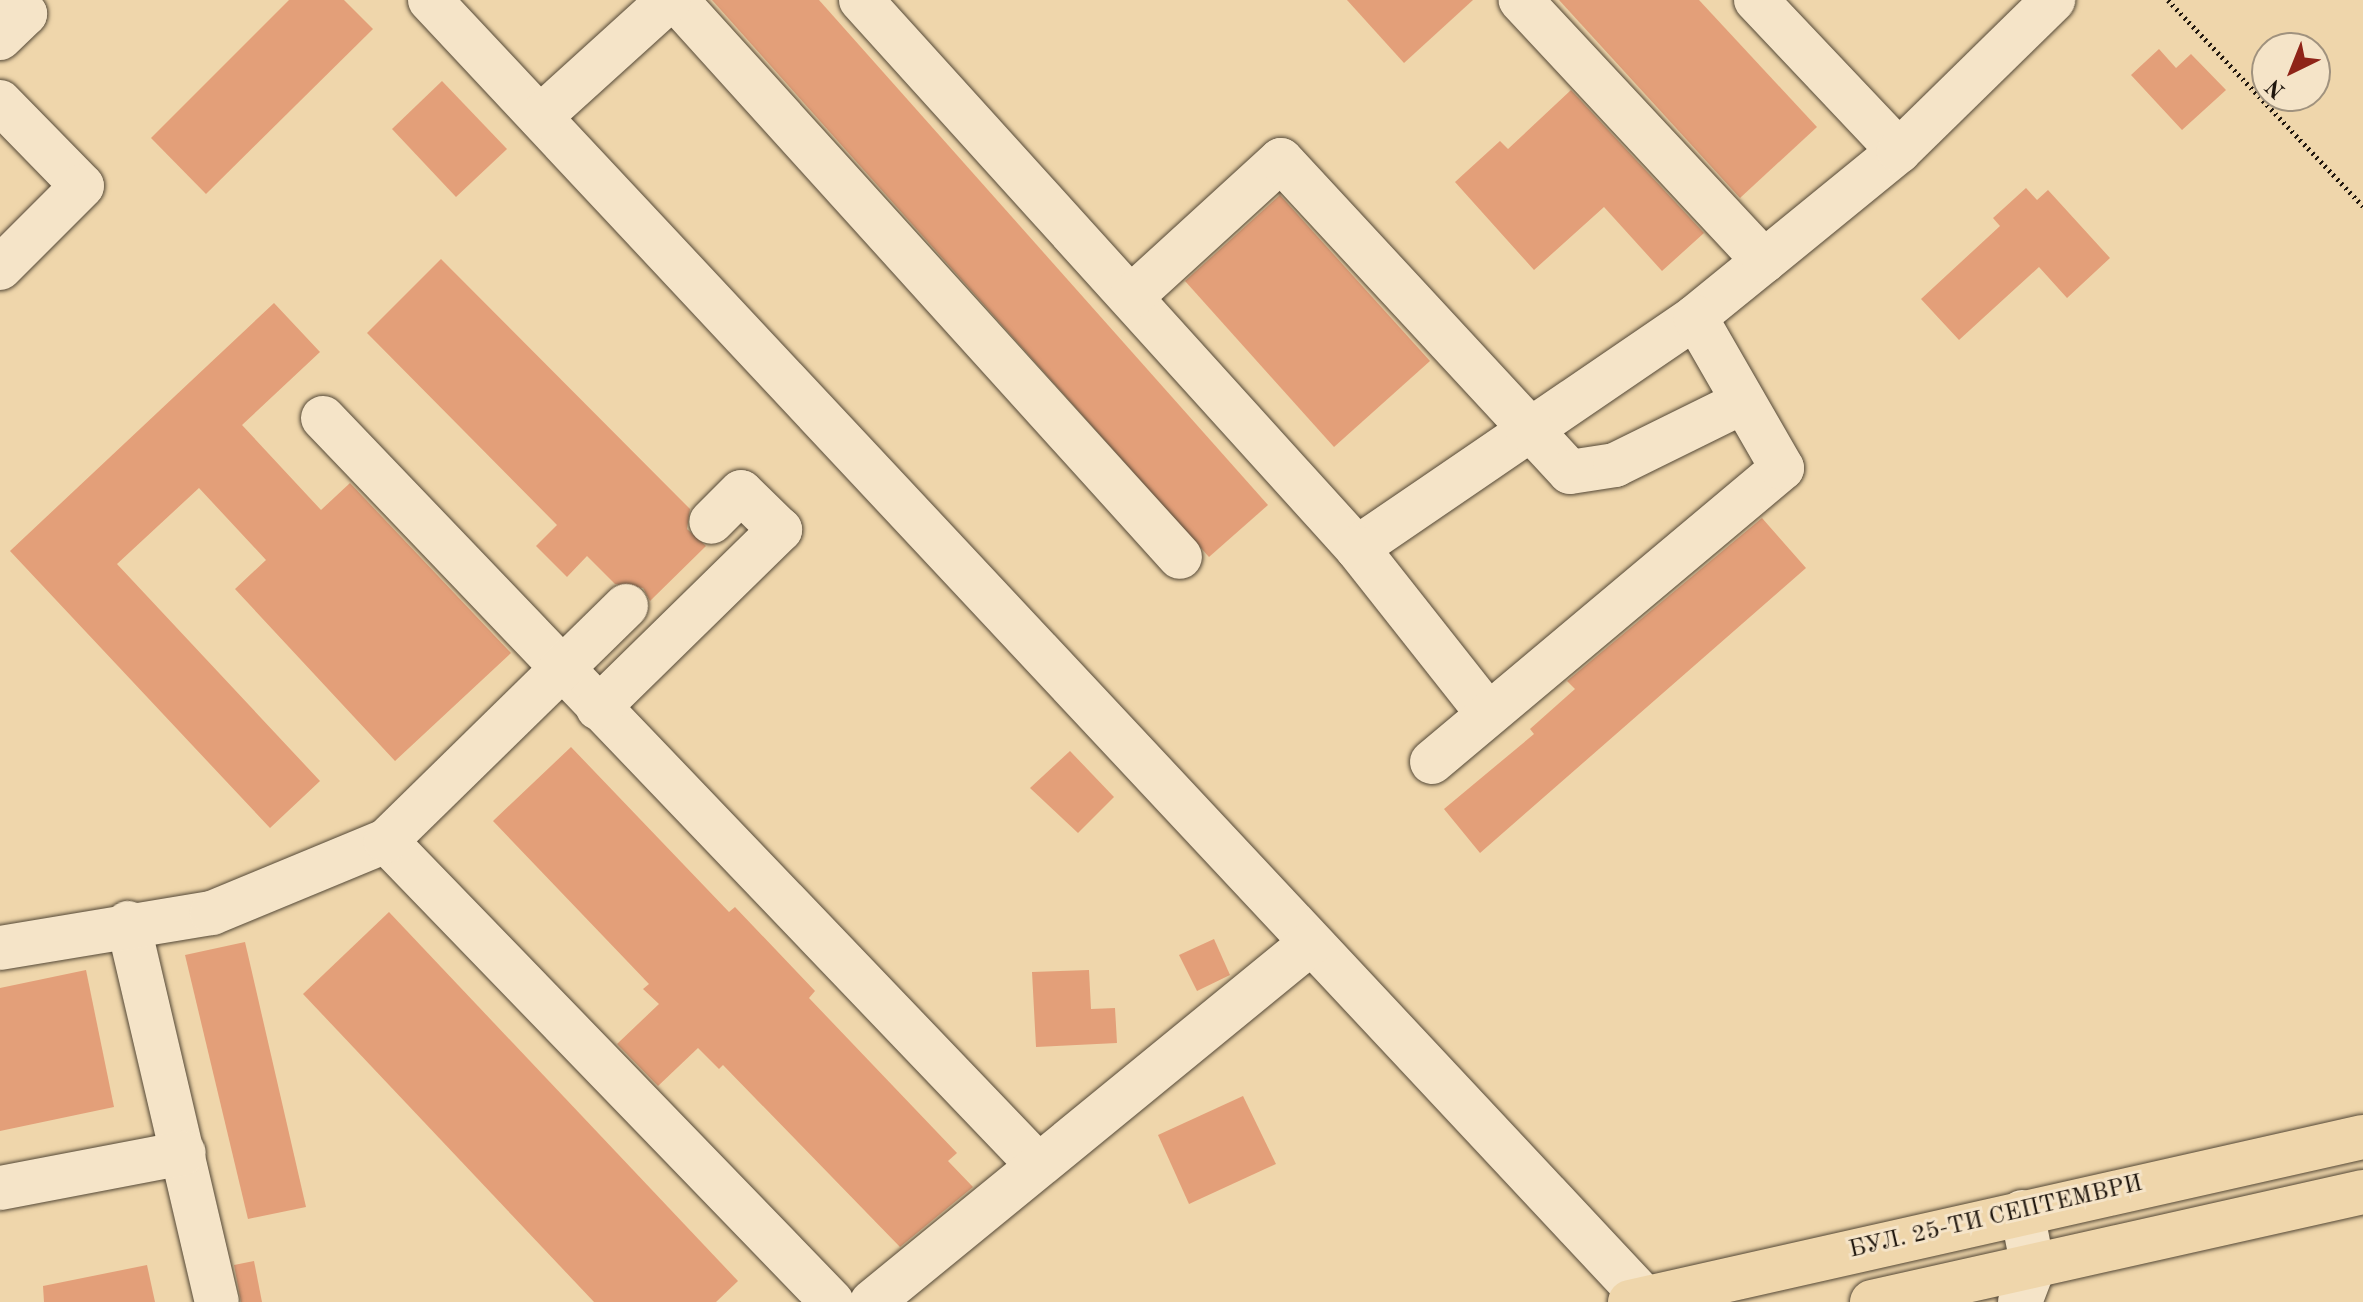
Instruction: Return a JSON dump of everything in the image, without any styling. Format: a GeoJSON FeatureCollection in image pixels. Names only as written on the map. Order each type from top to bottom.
{"type":"FeatureCollection","features":[{"type":"Feature","properties":{"kind":"main road","name":"БУЛ. 25-ТИ СЕПТЕМВРИ"},"geometry":{"type":"LineString","coordinates":[[1641,1301],[2363,1137]]}},
{"type":"Feature","properties":{"kind":"main road"},"geometry":{"type":"LineString","coordinates":[[1872,1302],[2026,1285],[2363,1192]]}},
{"type":"Feature","properties":{"kind":"street"},"geometry":{"type":"LineString","coordinates":[[0,38],[25,14],[11,0]]}},
{"type":"Feature","properties":{"kind":"street"},"geometry":{"type":"LineString","coordinates":[[430,0],[1641,1301]]}},
{"type":"Feature","properties":{"kind":"street"},"geometry":{"type":"LineString","coordinates":[[540,117],[669,0]]}},
{"type":"Feature","properties":{"kind":"street"},"geometry":{"type":"LineString","coordinates":[[676,0],[1180,557]]}},
{"type":"Feature","properties":{"kind":"street"},"geometry":{"type":"LineString","coordinates":[[861,0],[1357,548],[1488,714]]}},
{"type":"Feature","properties":{"kind":"street"},"geometry":{"type":"LineString","coordinates":[[1521,0],[1764,261]]}},
{"type":"Feature","properties":{"kind":"street"},"geometry":{"type":"LineString","coordinates":[[1756,0],[1899,151]]}},
{"type":"Feature","properties":{"kind":"street"},"geometry":{"type":"LineString","coordinates":[[1357,548],[1695,317],[1899,151],[2053,0]]}},
{"type":"Feature","properties":{"kind":"street"},"geometry":{"type":"LineString","coordinates":[[0,102],[82,186],[0,268]]}},
{"type":"Feature","properties":{"kind":"street"},"geometry":{"type":"LineString","coordinates":[[1131,297],[1281,160],[1570,472],[1615,465],[1743,402]]}},
{"type":"Feature","properties":{"kind":"street"},"geometry":{"type":"LineString","coordinates":[[1432,762],[1782,468],[1695,317]]}},
{"type":"Feature","properties":{"kind":"street"},"geometry":{"type":"LineString","coordinates":[[323,418],[561,671],[1037,1164]]}},
{"type":"Feature","properties":{"kind":"street"},"geometry":{"type":"LineString","coordinates":[[598,708],[780,530],[741,492],[711,522]]}},
{"type":"Feature","properties":{"kind":"street"},"geometry":{"type":"LineString","coordinates":[[0,948],[128,923],[212,913],[386,841],[626,606]]}},
{"type":"Feature","properties":{"kind":"street"},"geometry":{"type":"LineString","coordinates":[[386,841],[832,1302]]}},
{"type":"Feature","properties":{"kind":"street"},"geometry":{"type":"LineString","coordinates":[[128,923],[217,1302]]}},
{"type":"Feature","properties":{"kind":"street"},"geometry":{"type":"LineString","coordinates":[[872,1302],[1311,943]]}},
{"type":"Feature","properties":{"kind":"street"},"geometry":{"type":"LineString","coordinates":[[0,1188],[184,1153]]}},
{"type":"Feature","properties":{"kind":"street"},"geometry":{"type":"LineString","coordinates":[[2022,1212],[2026,1285]]}},
{"type":"Feature","properties":{"kind":"path"},"geometry":{"type":"LineString","coordinates":[[2168,0],[2363,206]]}},
{"type":"Feature","properties":{"kind":"building"},"geometry":{"type":"Polygon","coordinates":[[[289,0],[344,0],[373,29],[206,194],[151,138],[289,0]]]}},
{"type":"Feature","properties":{"kind":"building"},"geometry":{"type":"Polygon","coordinates":[[[712,0],[819,0],[1268,505],[1209,557],[712,0]]]}},
{"type":"Feature","properties":{"kind":"building"},"geometry":{"type":"Polygon","coordinates":[[[1347,0],[1473,0],[1404,63],[1347,0]]]}},
{"type":"Feature","properties":{"kind":"building"},"geometry":{"type":"Polygon","coordinates":[[[1559,0],[1699,0],[1817,127],[1740,198],[1559,0]]]}},
{"type":"Feature","properties":{"kind":"building"},"geometry":{"type":"Polygon","coordinates":[[[2159,49],[2176,68],[2191,54],[2226,90],[2182,130],[2131,75],[2159,49]]]}},
{"type":"Feature","properties":{"kind":"building"},"geometry":{"type":"Polygon","coordinates":[[[442,81],[507,149],[456,197],[392,129],[442,81]]]}},
{"type":"Feature","properties":{"kind":"building"},"geometry":{"type":"Polygon","coordinates":[[[1571,90],[1704,233],[1662,271],[1604,207],[1534,270],[1455,182],[1500,141],[1508,149],[1571,90]]]}},
{"type":"Feature","properties":{"kind":"building"},"geometry":{"type":"Polygon","coordinates":[[[2026,188],[2037,200],[2048,190],[2110,258],[2067,298],[2039,267],[1959,340],[1921,299],[2000,226],[1993,218],[2026,188]]]}},
{"type":"Feature","properties":{"kind":"building"},"geometry":{"type":"Polygon","coordinates":[[[1280,195],[1430,361],[1334,447],[1185,281],[1280,195]]]}},
{"type":"Feature","properties":{"kind":"building"},"geometry":{"type":"Polygon","coordinates":[[[441,259],[690,509],[687,529],[706,546],[650,601],[643,588],[615,584],[587,556],[567,577],[536,546],[557,525],[367,333],[441,259]]]}},
{"type":"Feature","properties":{"kind":"building"},"geometry":{"type":"Polygon","coordinates":[[[274,303],[320,352],[242,425],[321,510],[350,483],[511,653],[395,761],[235,589],[266,560],[199,488],[117,564],[320,781],[270,828],[10,551],[274,303]]]}},
{"type":"Feature","properties":{"kind":"building"},"geometry":{"type":"Polygon","coordinates":[[[1762,518],[1806,568],[1480,853],[1444,809],[1534,734],[1530,729],[1575,689],[1567,681],[1762,518]]]}},
{"type":"Feature","properties":{"kind":"building"},"geometry":{"type":"Polygon","coordinates":[[[571,747],[729,912],[735,907],[815,991],[809,998],[957,1153],[948,1161],[973,1187],[900,1247],[723,1065],[719,1069],[698,1048],[658,1086],[617,1044],[659,1004],[643,989],[649,984],[493,821],[571,747]]]}},
{"type":"Feature","properties":{"kind":"building"},"geometry":{"type":"Polygon","coordinates":[[[1070,751],[1114,797],[1078,833],[1030,788],[1070,751]]]}},
{"type":"Feature","properties":{"kind":"building"},"geometry":{"type":"Polygon","coordinates":[[[389,912],[738,1281],[716,1302],[594,1302],[303,994],[389,912]]]}},
{"type":"Feature","properties":{"kind":"building"},"geometry":{"type":"Polygon","coordinates":[[[1214,939],[1230,975],[1197,991],[1179,955],[1214,939]]]}},
{"type":"Feature","properties":{"kind":"building"},"geometry":{"type":"Polygon","coordinates":[[[245,942],[306,1207],[248,1219],[185,955],[245,942]]]}},
{"type":"Feature","properties":{"kind":"building"},"geometry":{"type":"Polygon","coordinates":[[[86,970],[114,1107],[0,1131],[0,988],[86,970]]]}},
{"type":"Feature","properties":{"kind":"building"},"geometry":{"type":"Polygon","coordinates":[[[1089,970],[1091,1009],[1115,1008],[1117,1043],[1036,1047],[1032,972],[1089,970]]]}},
{"type":"Feature","properties":{"kind":"building"},"geometry":{"type":"Polygon","coordinates":[[[1243,1096],[1276,1164],[1189,1204],[1158,1135],[1243,1096]]]}},
{"type":"Feature","properties":{"kind":"building"},"geometry":{"type":"Polygon","coordinates":[[[254,1261],[262,1302],[241,1302],[234,1265],[254,1261]]]}},
{"type":"Feature","properties":{"kind":"building"},"geometry":{"type":"Polygon","coordinates":[[[147,1265],[155,1302],[44,1302],[43,1286],[147,1265]]]}}]}
